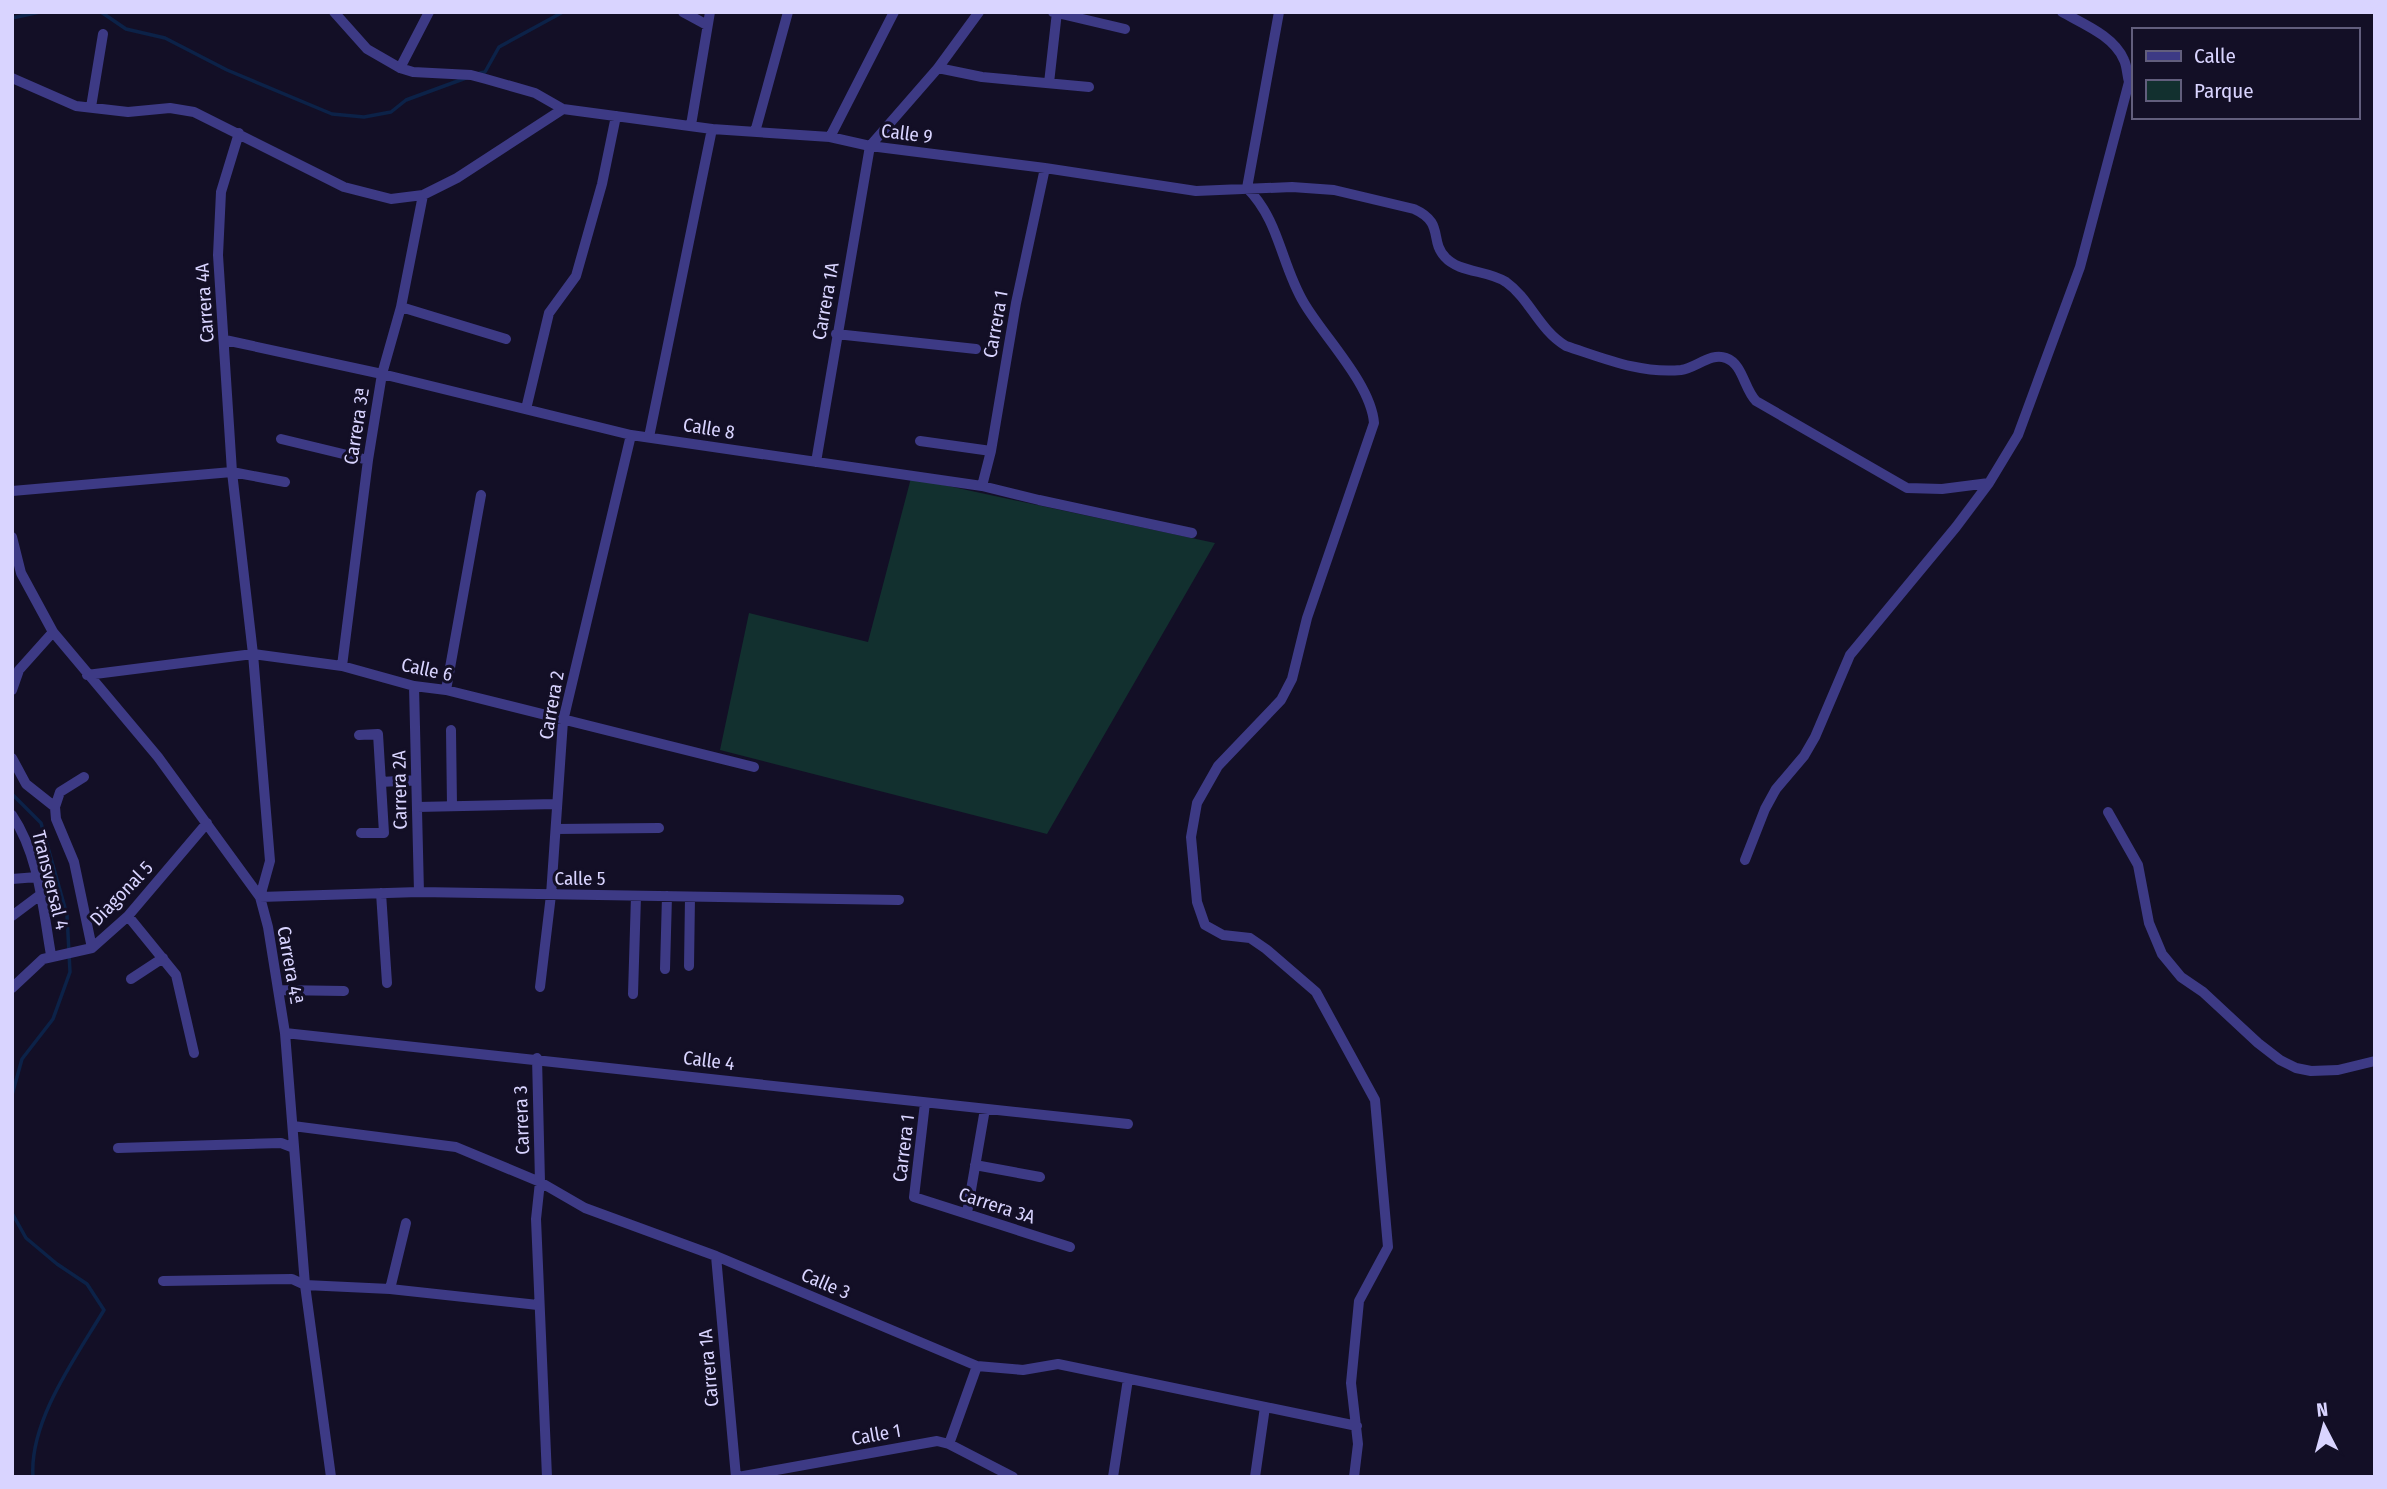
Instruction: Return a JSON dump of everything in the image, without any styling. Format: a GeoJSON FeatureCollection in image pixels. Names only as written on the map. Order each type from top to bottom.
{"type":"FeatureCollection","features":[{"type":"Feature","properties":{"kind":"street"},"geometry":{"type":"LineString","coordinates":[[12,78],[76,106],[128,112],[170,108],[194,112],[344,187],[391,199],[423,195],[457,178],[563,109],[535,93],[471,75],[413,72],[400,68],[367,49],[334,12]]}},
{"type":"Feature","properties":{"kind":"street"},"geometry":{"type":"LineString","coordinates":[[400,68],[429,12]]}},
{"type":"Feature","properties":{"kind":"street"},"geometry":{"type":"LineString","coordinates":[[683,12],[707,25]]}},
{"type":"Feature","properties":{"kind":"street"},"geometry":{"type":"LineString","coordinates":[[691,125],[710,12]]}},
{"type":"Feature","properties":{"kind":"street"},"geometry":{"type":"LineString","coordinates":[[755,132],[788,12]]}},
{"type":"Feature","properties":{"kind":"street"},"geometry":{"type":"LineString","coordinates":[[830,137],[894,12]]}},
{"type":"Feature","properties":{"kind":"street"},"geometry":{"type":"LineString","coordinates":[[870,146],[938,68],[979,12]]}},
{"type":"Feature","properties":{"kind":"street"},"geometry":{"type":"LineString","coordinates":[[1279,12],[1247,188],[1264,207],[1303,301],[1373,408],[1374,423],[1307,618],[1292,679],[1281,700],[1218,766],[1197,803],[1191,837],[1197,902],[1205,925],[1223,935],[1250,939],[1266,949],[1316,992],[1374,1101],[1388,1247],[1359,1301],[1351,1383],[1357,1426],[1357,1462],[1354,1477]]}},
{"type":"Feature","properties":{"kind":"street"},"geometry":{"type":"LineString","coordinates":[[1745,860],[1776,789],[1804,756],[1815,737],[1850,655],[1956,527],[1989,482],[2025,421],[2080,267],[2129,82],[2124,60],[2117,48],[2104,36],[2062,12]]}},
{"type":"Feature","properties":{"kind":"street"},"geometry":{"type":"LineString","coordinates":[[1049,83],[1056,13],[1125,29]]}},
{"type":"Feature","properties":{"kind":"street"},"geometry":{"type":"LineString","coordinates":[[90,107],[103,34]]}},
{"type":"Feature","properties":{"kind":"street"},"geometry":{"type":"LineString","coordinates":[[938,68],[982,76],[1089,87]]}},
{"type":"Feature","properties":{"kind":"street","name":"Calle 9"},"geometry":{"type":"LineString","coordinates":[[563,109],[712,129],[830,137],[870,146],[1045,168],[1196,191],[1292,187],[1334,190],[1414,209],[1426,214],[1434,225],[1442,255],[1450,262],[1505,281],[1539,323],[1566,346],[1637,369],[1678,370],[1691,368],[1717,356],[1727,358],[1735,363],[1750,395],[1756,401],[1907,488],[1942,489],[1989,482]]}},
{"type":"Feature","properties":{"kind":"street"},"geometry":{"type":"LineString","coordinates":[[526,409],[549,313],[576,276],[602,184],[616,116]]}},
{"type":"Feature","properties":{"kind":"street"},"geometry":{"type":"LineString","coordinates":[[649,437],[712,129]]}},
{"type":"Feature","properties":{"kind":"street","name":"Carrera 4A"},"geometry":{"type":"LineString","coordinates":[[239,133],[221,192],[218,255],[232,472],[253,654],[270,860],[260,897]]}},
{"type":"Feature","properties":{"kind":"street","name":"Carrera 1A"},"geometry":{"type":"LineString","coordinates":[[816,462],[870,146]]}},
{"type":"Feature","properties":{"kind":"street","name":"Carrera 1"},"geometry":{"type":"LineString","coordinates":[[982,486],[991,451],[1016,303],[1045,168]]}},
{"type":"Feature","properties":{"kind":"street","name":"Carrera 3ª"},"geometry":{"type":"LineString","coordinates":[[342,666],[368,460],[382,374],[401,307],[423,195]]}},
{"type":"Feature","properties":{"kind":"street"},"geometry":{"type":"LineString","coordinates":[[401,307],[506,339]]}},
{"type":"Feature","properties":{"kind":"street"},"geometry":{"type":"LineString","coordinates":[[836,334],[976,349]]}},
{"type":"Feature","properties":{"kind":"street","name":"Calle 8"},"geometry":{"type":"LineString","coordinates":[[225,340],[382,374],[631,435],[982,486],[1192,533]]}},
{"type":"Feature","properties":{"kind":"street","name":"Carrera 2"},"geometry":{"type":"LineString","coordinates":[[540,987],[551,895],[563,721],[631,435]]}},
{"type":"Feature","properties":{"kind":"street"},"geometry":{"type":"LineString","coordinates":[[281,439],[368,460]]}},
{"type":"Feature","properties":{"kind":"street"},"geometry":{"type":"LineString","coordinates":[[920,441],[991,451]]}},
{"type":"Feature","properties":{"kind":"street"},"geometry":{"type":"LineString","coordinates":[[12,491],[232,472],[285,482]]}},
{"type":"Feature","properties":{"kind":"street"},"geometry":{"type":"LineString","coordinates":[[446,691],[481,495]]}},
{"type":"Feature","properties":{"kind":"street","name":"Carrera 4ª"},"geometry":{"type":"LineString","coordinates":[[12,537],[21,573],[53,632],[158,757],[260,897],[268,927],[285,1033],[305,1285],[331,1477]]}},
{"type":"Feature","properties":{"kind":"street"},"geometry":{"type":"LineString","coordinates":[[12,690],[19,670],[53,632]]}},
{"type":"Feature","properties":{"kind":"street","name":"Calle 6"},"geometry":{"type":"LineString","coordinates":[[87,675],[253,654],[342,666],[414,686],[446,691],[754,766]]}},
{"type":"Feature","properties":{"kind":"street","name":"Carrera 2A"},"geometry":{"type":"LineString","coordinates":[[414,686],[419,892]]}},
{"type":"Feature","properties":{"kind":"street"},"geometry":{"type":"LineString","coordinates":[[451,730],[452,806]]}},
{"type":"Feature","properties":{"kind":"street"},"geometry":{"type":"LineString","coordinates":[[359,735],[378,734],[384,833],[361,833]]}},
{"type":"Feature","properties":{"kind":"street"},"geometry":{"type":"LineString","coordinates":[[12,758],[26,784],[55,807]]}},
{"type":"Feature","properties":{"kind":"street"},"geometry":{"type":"LineString","coordinates":[[84,777],[60,792],[55,807],[56,820],[74,862],[92,948]]}},
{"type":"Feature","properties":{"kind":"street"},"geometry":{"type":"LineString","coordinates":[[381,782],[416,780]]}},
{"type":"Feature","properties":{"kind":"street"},"geometry":{"type":"LineString","coordinates":[[417,807],[557,804]]}},
{"type":"Feature","properties":{"kind":"street"},"geometry":{"type":"LineString","coordinates":[[2108,812],[2138,865],[2149,923],[2162,954],[2181,976],[2203,992],[2258,1043],[2280,1060],[2296,1068],[2311,1071],[2338,1070],[2375,1061]]}},
{"type":"Feature","properties":{"kind":"street","name":"Transversal 4"},"geometry":{"type":"LineString","coordinates":[[12,815],[37,877],[51,955]]}},
{"type":"Feature","properties":{"kind":"street","name":"Diagonal 5"},"geometry":{"type":"LineString","coordinates":[[51,955],[92,948],[128,916],[207,823]]}},
{"type":"Feature","properties":{"kind":"street"},"geometry":{"type":"LineString","coordinates":[[556,829],[659,828]]}},
{"type":"Feature","properties":{"kind":"street"},"geometry":{"type":"LineString","coordinates":[[12,879],[37,877]]}},
{"type":"Feature","properties":{"kind":"street","name":"Calle 5"},"geometry":{"type":"LineString","coordinates":[[260,897],[419,892],[899,900]]}},
{"type":"Feature","properties":{"kind":"street"},"geometry":{"type":"LineString","coordinates":[[381,893],[387,983]]}},
{"type":"Feature","properties":{"kind":"street"},"geometry":{"type":"LineString","coordinates":[[12,916],[40,895]]}},
{"type":"Feature","properties":{"kind":"street"},"geometry":{"type":"LineString","coordinates":[[633,994],[636,896]]}},
{"type":"Feature","properties":{"kind":"street"},"geometry":{"type":"LineString","coordinates":[[665,969],[667,896]]}},
{"type":"Feature","properties":{"kind":"street"},"geometry":{"type":"LineString","coordinates":[[690,897],[690,966]]}},
{"type":"Feature","properties":{"kind":"street"},"geometry":{"type":"LineString","coordinates":[[128,916],[176,975],[194,1053]]}},
{"type":"Feature","properties":{"kind":"street"},"geometry":{"type":"LineString","coordinates":[[12,988],[43,959],[51,955]]}},
{"type":"Feature","properties":{"kind":"street"},"geometry":{"type":"LineString","coordinates":[[131,979],[163,958]]}},
{"type":"Feature","properties":{"kind":"street"},"geometry":{"type":"LineString","coordinates":[[278,990],[344,991]]}},
{"type":"Feature","properties":{"kind":"street","name":"Calle 4"},"geometry":{"type":"LineString","coordinates":[[285,1033],[537,1058],[1128,1124]]}},
{"type":"Feature","properties":{"kind":"street","name":"Carrera 3"},"geometry":{"type":"LineString","coordinates":[[537,1058],[540,1182],[536,1219],[538,1305],[547,1477]]}},
{"type":"Feature","properties":{"kind":"street","name":"Carrera 1"},"geometry":{"type":"LineString","coordinates":[[914,1196],[925,1103]]}},
{"type":"Feature","properties":{"kind":"street"},"geometry":{"type":"LineString","coordinates":[[967,1213],[985,1109]]}},
{"type":"Feature","properties":{"kind":"street","name":"Calle 3"},"geometry":{"type":"LineString","coordinates":[[293,1126],[456,1147],[540,1182],[585,1208],[716,1256],[977,1366],[1023,1370],[1058,1364],[1357,1426]]}},
{"type":"Feature","properties":{"kind":"street"},"geometry":{"type":"LineString","coordinates":[[118,1148],[281,1143],[294,1148]]}},
{"type":"Feature","properties":{"kind":"street"},"geometry":{"type":"LineString","coordinates":[[975,1165],[1041,1177]]}},
{"type":"Feature","properties":{"kind":"street","name":"Carrera 3A"},"geometry":{"type":"LineString","coordinates":[[914,1196],[1070,1247]]}},
{"type":"Feature","properties":{"kind":"street"},"geometry":{"type":"LineString","coordinates":[[390,1289],[407,1223]]}},
{"type":"Feature","properties":{"kind":"street","name":"Carrera 1A"},"geometry":{"type":"LineString","coordinates":[[716,1256],[737,1477]]}},
{"type":"Feature","properties":{"kind":"street"},"geometry":{"type":"LineString","coordinates":[[163,1282],[292,1279],[305,1285],[390,1289],[538,1305]]}},
{"type":"Feature","properties":{"kind":"street"},"geometry":{"type":"LineString","coordinates":[[949,1444],[977,1366]]}},
{"type":"Feature","properties":{"kind":"street"},"geometry":{"type":"LineString","coordinates":[[1113,1477],[1128,1379]]}},
{"type":"Feature","properties":{"kind":"street"},"geometry":{"type":"LineString","coordinates":[[1255,1477],[1265,1407]]}},
{"type":"Feature","properties":{"kind":"street","name":"Calle 1"},"geometry":{"type":"LineString","coordinates":[[737,1477],[937,1441],[949,1444],[1013,1477]]}},
{"type":"Feature","properties":{"kind":"green space"},"geometry":{"type":"Polygon","coordinates":[[[911,478],[1215,543],[1047,834],[720,750],[749,613],[868,642],[911,478]]]}},
{"type":"Feature","properties":{"kind":"waterway"},"geometry":{"type":"LineString","coordinates":[[12,18],[40,12]]}},
{"type":"Feature","properties":{"kind":"waterway"},"geometry":{"type":"LineString","coordinates":[[101,12],[126,29],[165,38],[227,70],[332,114],[364,117],[391,112],[406,100],[466,78]]}},
{"type":"Feature","properties":{"kind":"waterway"},"geometry":{"type":"LineString","coordinates":[[480,73],[485,72],[499,47],[563,12]]}},
{"type":"Feature","properties":{"kind":"waterway"},"geometry":{"type":"LineString","coordinates":[[12,794],[41,823],[67,915],[70,972],[53,1019],[22,1059],[12,1095]]}},
{"type":"Feature","properties":{"kind":"waterway"},"geometry":{"type":"LineString","coordinates":[[12,1213],[26,1238],[87,1284],[104,1310],[56,1390],[46,1412],[38,1434],[33,1477]]}}]}
